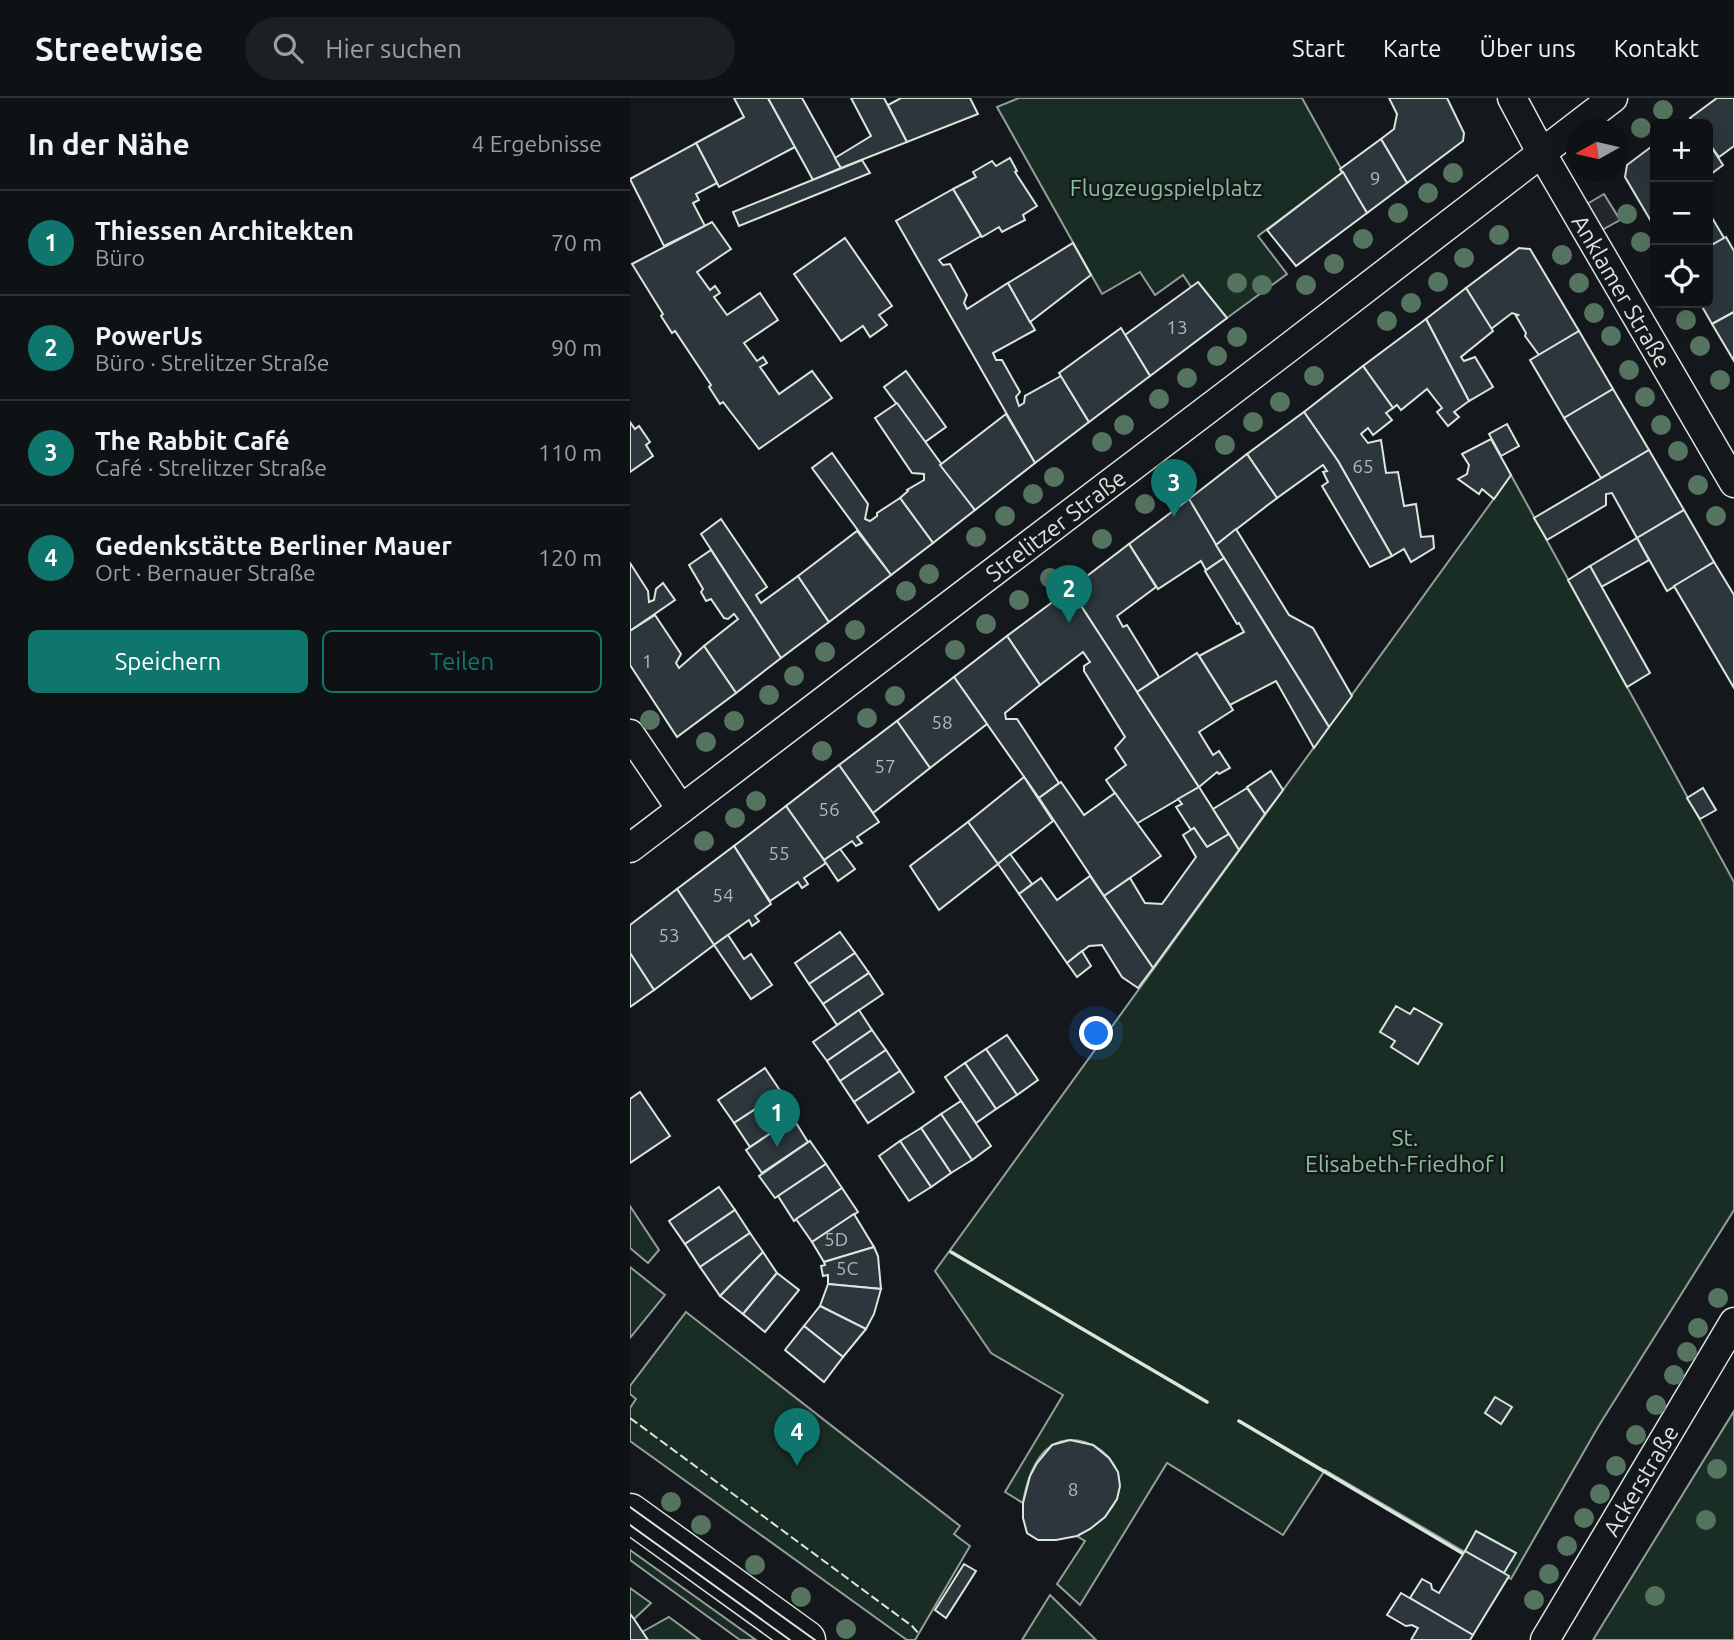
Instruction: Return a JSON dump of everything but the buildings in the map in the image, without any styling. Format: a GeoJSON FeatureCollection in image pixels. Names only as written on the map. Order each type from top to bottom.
{"type":"FeatureCollection","features":[{"type":"Feature","properties":{"kind":"main road"},"geometry":{"type":"LineString","coordinates":[[630,1513],[806,1640]]}},
{"type":"Feature","properties":{"kind":"street","name":"Anklamer Straße"},"geometry":{"type":"LineString","coordinates":[[1512,98],[1734,483]]}},
{"type":"Feature","properties":{"kind":"street","name":"Strelitzer Straße"},"geometry":{"type":"LineString","coordinates":[[630,848],[1272,361],[1613,98]]}},
{"type":"Feature","properties":{"kind":"street"},"geometry":{"type":"LineString","coordinates":[[630,734],[681,809]]}},
{"type":"Feature","properties":{"kind":"street","name":"Ackerstraße"},"geometry":{"type":"LineString","coordinates":[[1545,1640],[1734,1322]]}},
{"type":"Feature","properties":{"kind":"green space","name":"Flugzeugspielplatz"},"geometry":{"type":"Polygon","coordinates":[[[1019,98],[1302,98],[1343,172],[1258,236],[1287,274],[1227,318],[1198,283],[1191,287],[1183,275],[1155,295],[1140,272],[1102,294],[997,107],[1019,98]]]}},
{"type":"Feature","properties":{"kind":"green space","name":"St. Elisabeth-Friedhof I"},"geometry":{"type":"Polygon","coordinates":[[[1511,475],[1734,882],[1734,1210],[1598,1427],[1511,1579],[1325,1470],[1283,1535],[1167,1463],[1080,1605],[1057,1584],[1085,1541],[1077,1536],[1103,1518],[1116,1499],[1119,1480],[1113,1464],[1101,1450],[1085,1442],[1068,1440],[1051,1446],[1035,1464],[1023,1503],[1005,1492],[1063,1395],[991,1353],[935,1271],[1511,475]]]}},
{"type":"Feature","properties":{"kind":"green space"},"geometry":{"type":"Polygon","coordinates":[[[630,1206],[659,1250],[648,1263],[630,1248],[630,1206]]]}},
{"type":"Feature","properties":{"kind":"green space"},"geometry":{"type":"Polygon","coordinates":[[[630,1267],[665,1295],[630,1338],[630,1267]]]}},
{"type":"Feature","properties":{"kind":"green space"},"geometry":{"type":"Polygon","coordinates":[[[686,1312],[960,1526],[954,1534],[970,1546],[915,1640],[907,1640],[630,1441],[630,1408],[636,1399],[630,1394],[630,1386],[686,1312]]]}},
{"type":"Feature","properties":{"kind":"green space"},"geometry":{"type":"Polygon","coordinates":[[[1734,1411],[1734,1640],[1593,1640],[1734,1411]]]}},
{"type":"Feature","properties":{"kind":"green space"},"geometry":{"type":"Polygon","coordinates":[[[630,1550],[756,1640],[740,1640],[630,1560],[630,1550]]]}},
{"type":"Feature","properties":{"kind":"green space"},"geometry":{"type":"Polygon","coordinates":[[[630,1588],[651,1603],[634,1619],[630,1614],[630,1588]]]}},
{"type":"Feature","properties":{"kind":"green space"},"geometry":{"type":"Polygon","coordinates":[[[1050,1595],[1096,1640],[1022,1640],[1050,1595]]]}},
{"type":"Feature","properties":{"kind":"green space"},"geometry":{"type":"Polygon","coordinates":[[[669,1617],[700,1640],[648,1640],[642,1632],[669,1617]]]}},
{"type":"Feature","properties":{"kind":"shaded area"},"geometry":{"type":"Polygon","coordinates":[[[1604,194],[1620,220],[1602,230],[1587,204],[1604,194]]]}},
{"type":"Feature","properties":{"kind":"tram line"},"geometry":{"type":"LineString","coordinates":[[630,1507],[815,1640]]}},
{"type":"Feature","properties":{"kind":"tram line"},"geometry":{"type":"LineString","coordinates":[[630,1525],[790,1640]]}},
{"type":"Feature","properties":{"kind":"fence"},"geometry":{"type":"LineString","coordinates":[[630,1418],[912,1626],[919,1634]]}},
{"type":"Feature","properties":{"kind":"wall"},"geometry":{"type":"LineString","coordinates":[[951,1252],[1207,1402]]}},
{"type":"Feature","properties":{"kind":"wall"},"geometry":{"type":"LineString","coordinates":[[1239,1421],[1462,1553]]}},
{"type":"Feature","properties":{"kind":"place","name":"The Rabbit Café"},"geometry":{"type":"Point","coordinates":[1174,517]}},
{"type":"Feature","properties":{"kind":"place","name":"PowerUs"},"geometry":{"type":"Point","coordinates":[1069,623]}},
{"type":"Feature","properties":{"kind":"place","name":"Thiessen Architekten"},"geometry":{"type":"Point","coordinates":[777,1147]}},
{"type":"Feature","properties":{"kind":"place","name":"Gedenkstätte Berliner Mauer"},"geometry":{"type":"Point","coordinates":[797,1466]}}]}
